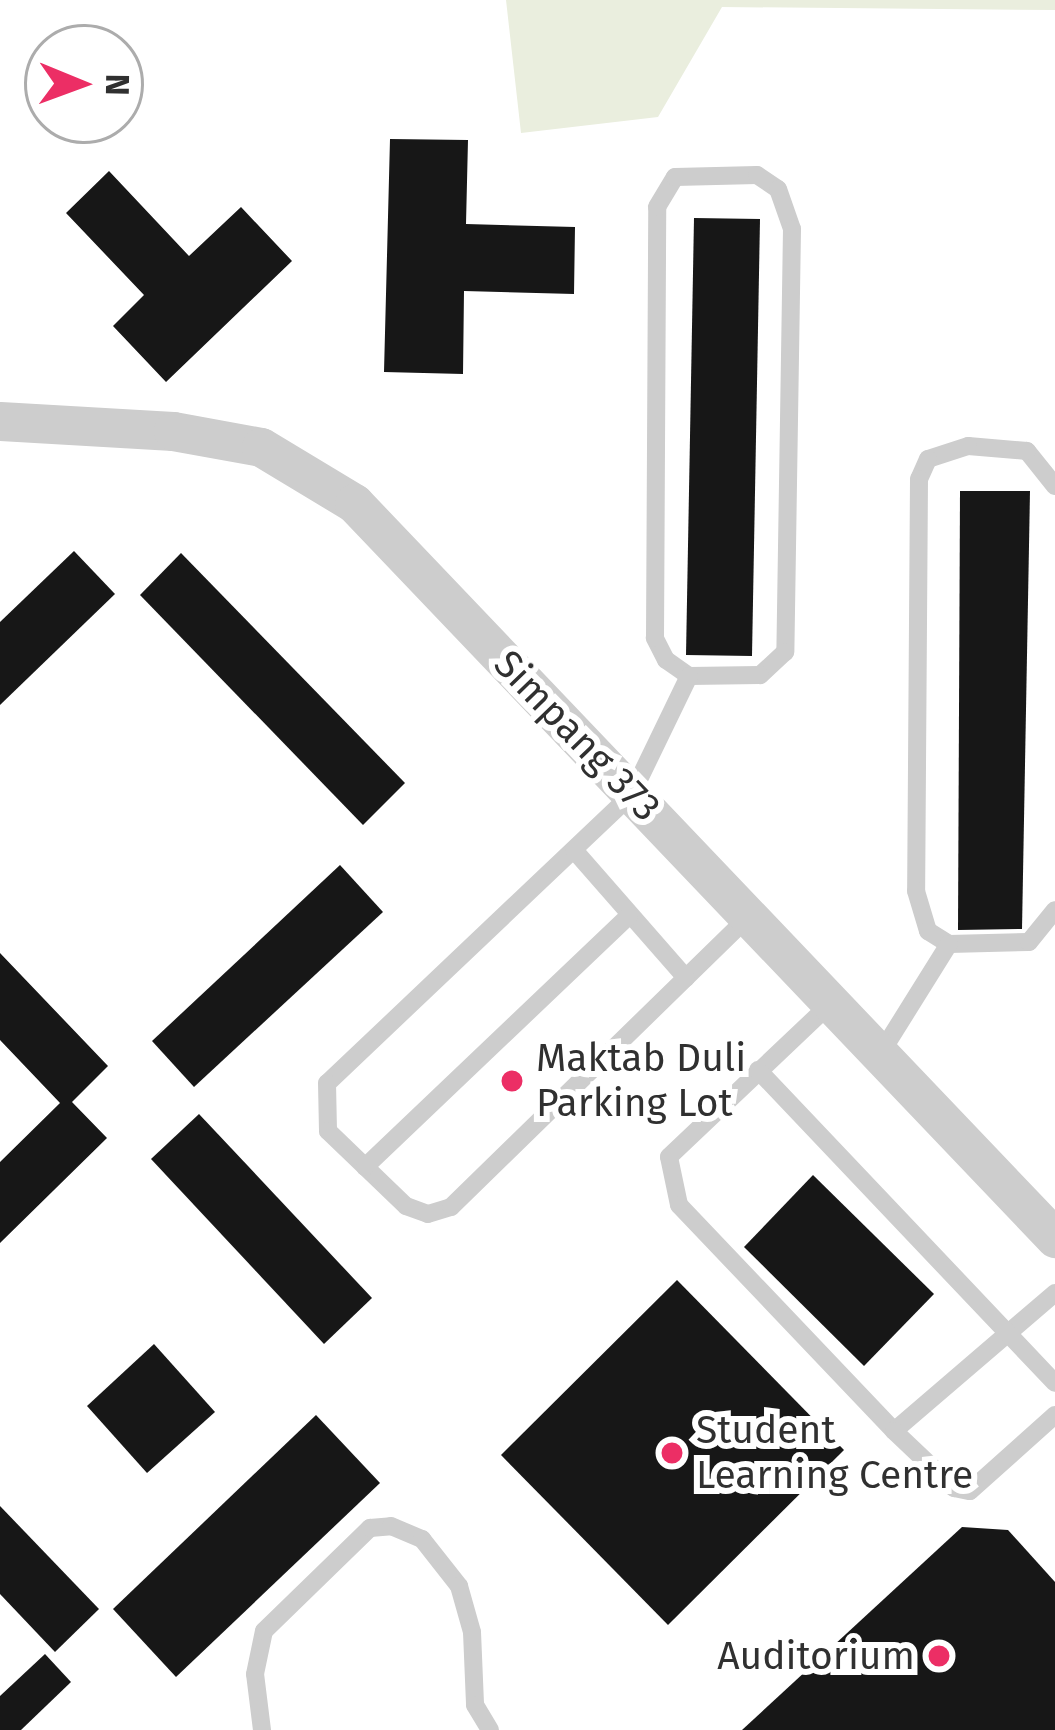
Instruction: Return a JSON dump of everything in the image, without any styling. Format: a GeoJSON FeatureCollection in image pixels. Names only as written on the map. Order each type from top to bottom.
{"type":"FeatureCollection","features":[{"type":"Feature","properties":{"kind":"street","name":"Simpang 373"},"geometry":{"type":"LineString","coordinates":[[0,421],[173,431],[261,447],[313,474],[354,503],[1055,1238]]}},
{"type":"Feature","properties":{"kind":"lane"},"geometry":{"type":"LineString","coordinates":[[757,175],[778,189],[791,229],[788,637],[779,663],[760,675],[688,676],[666,660],[655,638],[657,207],[675,177],[757,175]]}},
{"type":"Feature","properties":{"kind":"lane"},"geometry":{"type":"LineString","coordinates":[[1055,486],[1027,451],[968,446],[928,459],[919,479],[916,891],[928,931],[949,944],[1029,942],[1055,910]]}},
{"type":"Feature","properties":{"kind":"lane"},"geometry":{"type":"LineString","coordinates":[[688,676],[632,794],[328,1083],[328,1131],[406,1206],[428,1214],[451,1207],[748,917]]}},
{"type":"Feature","properties":{"kind":"lane"},"geometry":{"type":"LineString","coordinates":[[574,850],[686,978]]}},
{"type":"Feature","properties":{"kind":"lane"},"geometry":{"type":"LineString","coordinates":[[365,1167],[629,916]]}},
{"type":"Feature","properties":{"kind":"lane"},"geometry":{"type":"LineString","coordinates":[[879,1056],[949,944]]}},
{"type":"Feature","properties":{"kind":"lane"},"geometry":{"type":"LineString","coordinates":[[830,1004],[669,1157],[669,1181],[679,1205],[954,1488],[970,1492],[1055,1415]]}},
{"type":"Feature","properties":{"kind":"lane"},"geometry":{"type":"LineString","coordinates":[[758,1070],[1055,1383]]}},
{"type":"Feature","properties":{"kind":"lane"},"geometry":{"type":"LineString","coordinates":[[894,1431],[1055,1293]]}},
{"type":"Feature","properties":{"kind":"lane"},"geometry":{"type":"LineString","coordinates":[[262,1730],[254,1674],[264,1631],[370,1528],[391,1526],[422,1539],[459,1586],[472,1632],[475,1706],[490,1730]]}},
{"type":"Feature","properties":{"kind":"green space"},"geometry":{"type":"Polygon","coordinates":[[[506,0],[1055,0],[1055,10],[722,7],[658,117],[521,133],[506,0]]]}},
{"type":"Feature","properties":{"kind":"building"},"geometry":{"type":"Polygon","coordinates":[[[390,139],[468,140],[466,224],[575,227],[574,294],[464,291],[463,374],[384,372],[390,139]]]}},
{"type":"Feature","properties":{"kind":"building"},"geometry":{"type":"Polygon","coordinates":[[[109,171],[189,256],[241,207],[292,261],[166,382],[113,326],[144,295],[66,213],[109,171]]]}},
{"type":"Feature","properties":{"kind":"building"},"geometry":{"type":"Polygon","coordinates":[[[694,218],[760,219],[752,656],[686,655],[694,218]]]}},
{"type":"Feature","properties":{"kind":"building"},"geometry":{"type":"Polygon","coordinates":[[[960,491],[1030,491],[1022,929],[958,930],[960,491]]]}},
{"type":"Feature","properties":{"kind":"building"},"geometry":{"type":"Polygon","coordinates":[[[74,551],[115,594],[0,705],[0,622],[74,551]]]}},
{"type":"Feature","properties":{"kind":"building"},"geometry":{"type":"Polygon","coordinates":[[[181,553],[405,783],[363,825],[140,595],[181,553]]]}},
{"type":"Feature","properties":{"kind":"building"},"geometry":{"type":"Polygon","coordinates":[[[340,865],[383,912],[194,1087],[152,1041],[340,865]]]}},
{"type":"Feature","properties":{"kind":"building"},"geometry":{"type":"Polygon","coordinates":[[[0,953],[108,1066],[72,1102],[107,1138],[0,1243],[0,1162],[60,1103],[0,1040],[0,953]]]}},
{"type":"Feature","properties":{"kind":"building"},"geometry":{"type":"Polygon","coordinates":[[[199,1114],[372,1298],[324,1344],[151,1159],[199,1114]]]}},
{"type":"Feature","properties":{"kind":"building"},"geometry":{"type":"Polygon","coordinates":[[[813,1175],[934,1294],[864,1366],[744,1247],[813,1175]]]}},
{"type":"Feature","properties":{"kind":"building","name":"Student Learning Centre"},"geometry":{"type":"Polygon","coordinates":[[[677,1280],[844,1450],[668,1625],[501,1455],[677,1280]]]}},
{"type":"Feature","properties":{"kind":"building"},"geometry":{"type":"Polygon","coordinates":[[[154,1344],[215,1412],[147,1473],[87,1406],[154,1344]]]}},
{"type":"Feature","properties":{"kind":"building"},"geometry":{"type":"Polygon","coordinates":[[[316,1415],[380,1483],[176,1677],[113,1609],[316,1415]]]}},
{"type":"Feature","properties":{"kind":"building"},"geometry":{"type":"Polygon","coordinates":[[[0,1506],[99,1609],[55,1652],[0,1594],[0,1506]]]}},
{"type":"Feature","properties":{"kind":"building","name":"Auditorium"},"geometry":{"type":"Polygon","coordinates":[[[962,1527],[1008,1530],[1055,1582],[1055,1730],[742,1730],[962,1527]]]}},
{"type":"Feature","properties":{"kind":"building"},"geometry":{"type":"Polygon","coordinates":[[[45,1654],[71,1682],[21,1730],[0,1730],[0,1696],[45,1654]]]}},
{"type":"Feature","properties":{"kind":"place","name":"Maktab Duli Parking Lot"},"geometry":{"type":"Point","coordinates":[512,1081]}},
{"type":"Feature","properties":{"kind":"place","name":"Student Learning Centre"},"geometry":{"type":"Point","coordinates":[672,1453]}},
{"type":"Feature","properties":{"kind":"place","name":"Auditorium"},"geometry":{"type":"Point","coordinates":[939,1656]}}]}
